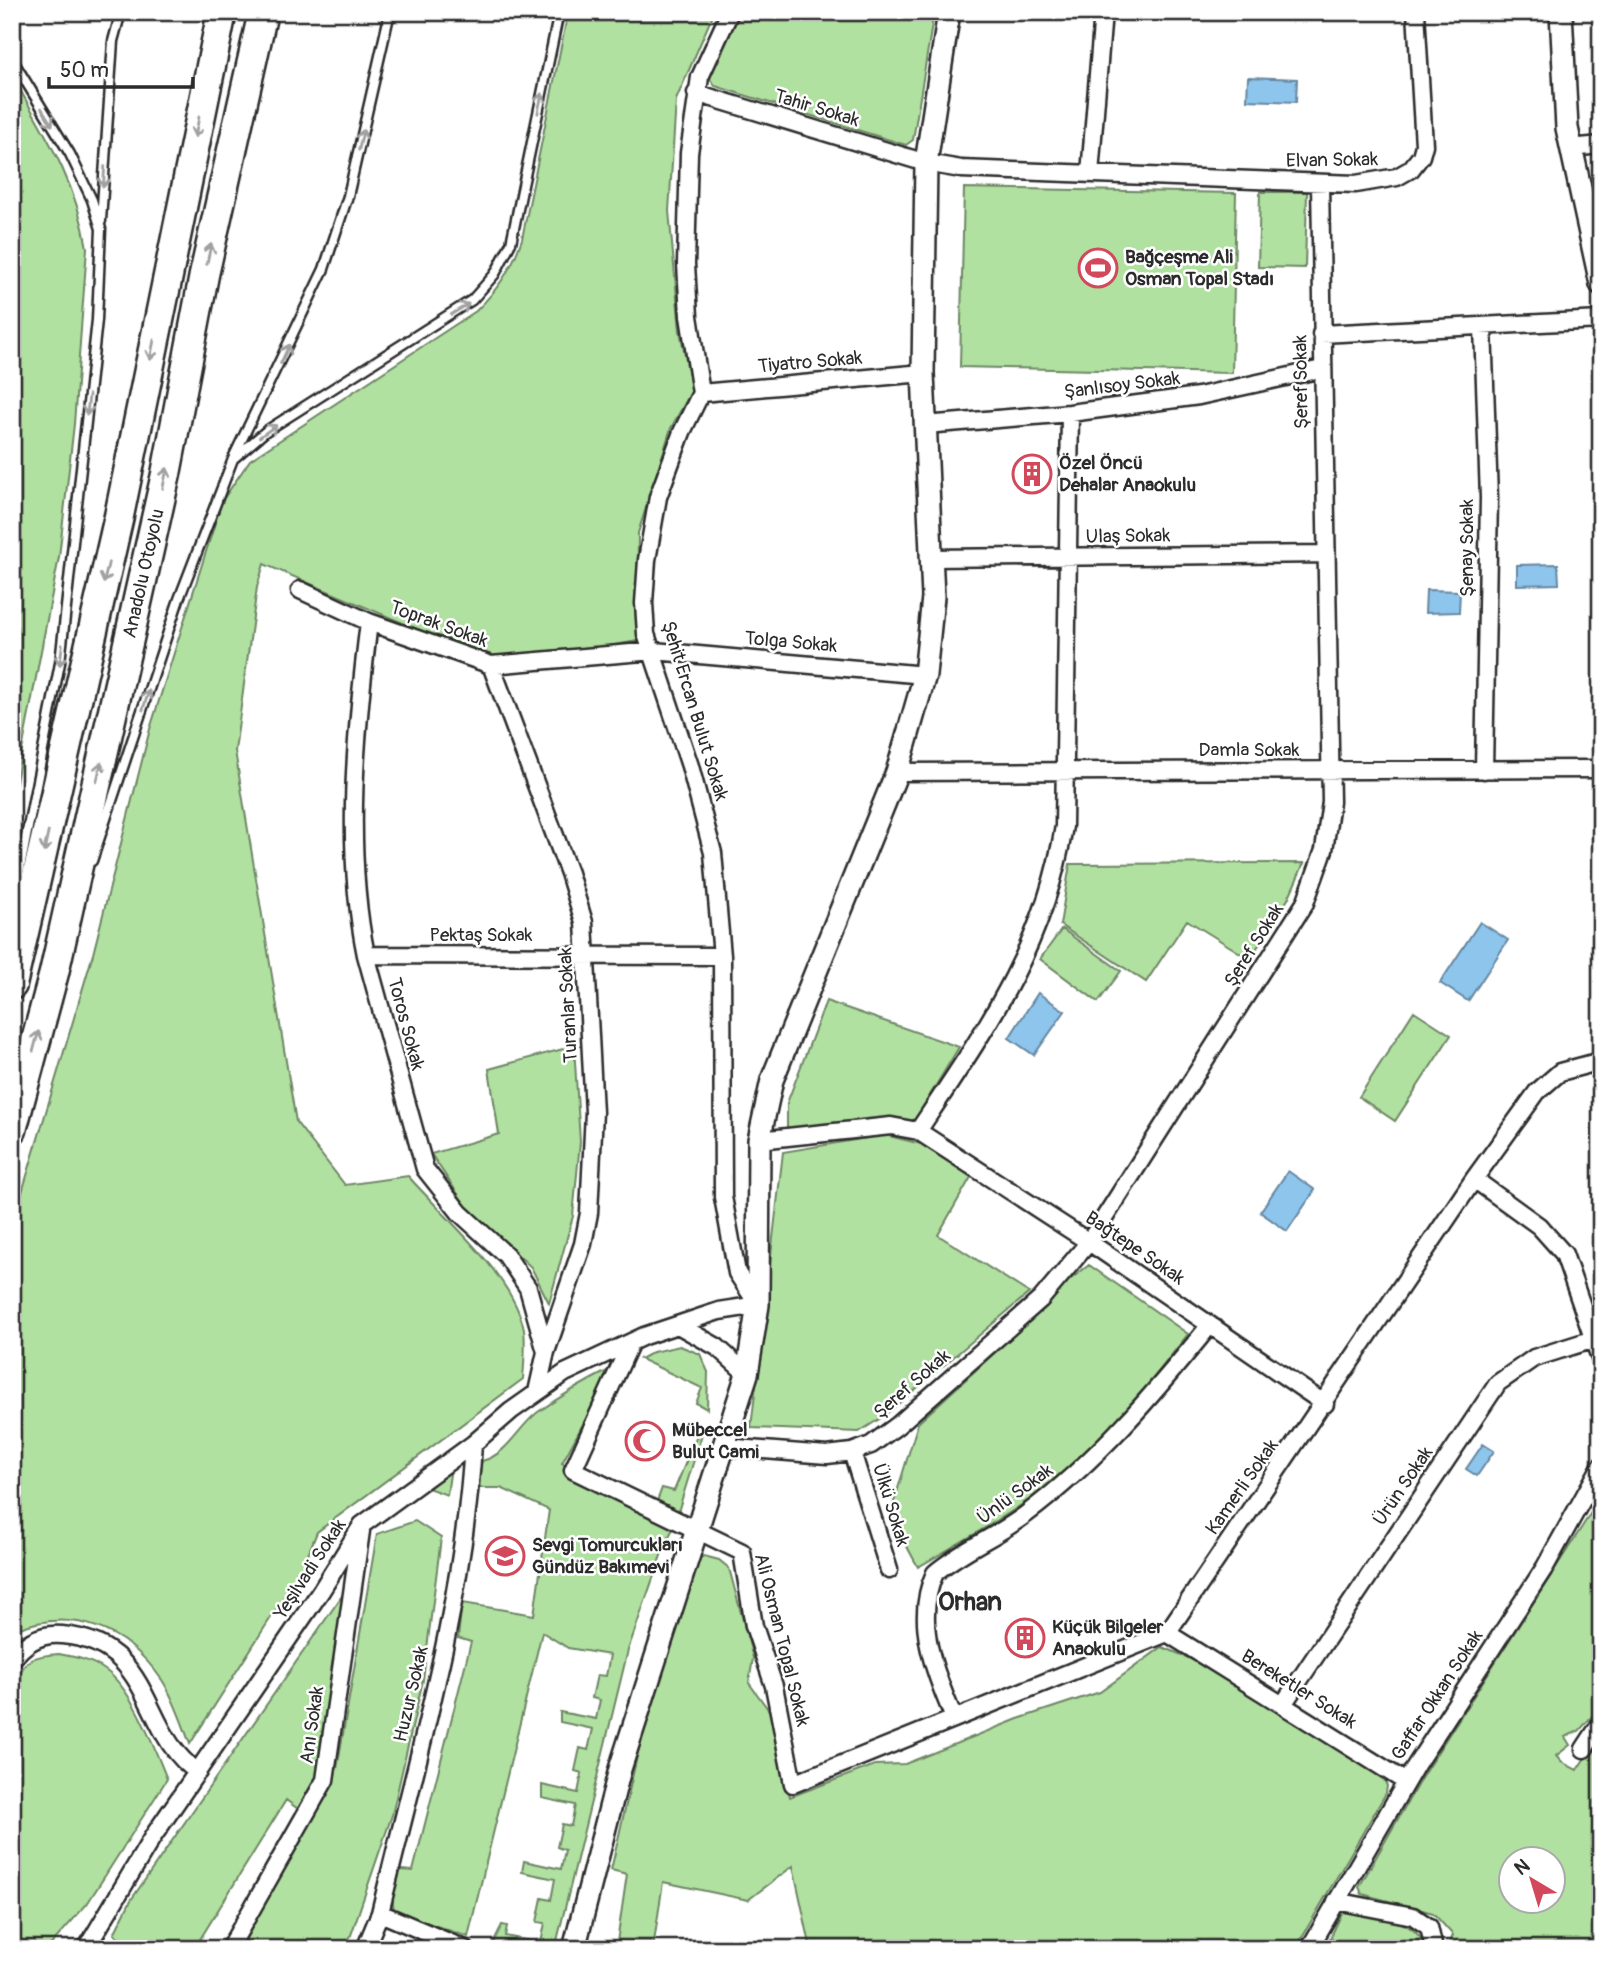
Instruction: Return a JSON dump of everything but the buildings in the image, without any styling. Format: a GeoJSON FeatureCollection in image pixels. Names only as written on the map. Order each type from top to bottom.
{"type":"FeatureCollection","features":[{"type":"Feature","properties":{"kind":"highway","name":"Anadolu Otoyolu"},"geometry":{"type":"LineString","coordinates":[[12,985],[119,516],[222,12]]}},
{"type":"Feature","properties":{"kind":"highway","name":"Anadolu Otoyolu"},"geometry":{"type":"LineString","coordinates":[[12,1130],[54,973],[166,474],[204,275],[262,12]]}},
{"type":"Feature","properties":{"kind":"main road"},"geometry":{"type":"LineString","coordinates":[[574,1949],[620,1769],[747,1374],[758,1305],[759,1140],[765,1104],[783,1048],[897,772],[925,675],[932,629],[932,558],[923,373],[926,163],[949,12]]}},
{"type":"Feature","properties":{"kind":"main road"},"geometry":{"type":"LineString","coordinates":[[1561,12],[1570,148],[1601,284]]}},
{"type":"Feature","properties":{"kind":"street"},"geometry":{"type":"LineString","coordinates":[[701,393],[688,316],[685,239],[689,153],[696,93],[713,44],[730,12]]}},
{"type":"Feature","properties":{"kind":"street"},"geometry":{"type":"LineString","coordinates":[[1090,174],[1103,12]]}},
{"type":"Feature","properties":{"kind":"street","name":"Elvan Sokak"},"geometry":{"type":"LineString","coordinates":[[926,163],[961,169],[1320,184],[1383,181],[1411,169],[1420,156],[1425,129],[1416,12]]}},
{"type":"Feature","properties":{"kind":"street","name":"Tahir Sokak"},"geometry":{"type":"LineString","coordinates":[[696,93],[926,163]]}},
{"type":"Feature","properties":{"kind":"street"},"geometry":{"type":"LineString","coordinates":[[1570,148],[1601,145]]}},
{"type":"Feature","properties":{"kind":"street","name":"Şeref Sokak"},"geometry":{"type":"LineString","coordinates":[[725,1447],[827,1455],[852,1452],[871,1445],[898,1425],[1024,1314],[1056,1283],[1089,1242],[1305,903],[1324,850],[1331,802],[1320,184]]}},
{"type":"Feature","properties":{"kind":"street"},"geometry":{"type":"LineString","coordinates":[[1321,334],[1601,320]]}},
{"type":"Feature","properties":{"kind":"street","name":"Şenay Sokak"},"geometry":{"type":"LineString","coordinates":[[1483,327],[1489,498],[1484,770]]}},
{"type":"Feature","properties":{"kind":"street","name":"Şanlısoy Sokak"},"geometry":{"type":"LineString","coordinates":[[925,425],[1070,413],[1199,396],[1322,369]]}},
{"type":"Feature","properties":{"kind":"street","name":"Tiyatro Sokak"},"geometry":{"type":"LineString","coordinates":[[701,393],[923,373]]}},
{"type":"Feature","properties":{"kind":"street","name":"Şehit Ercan Bulut Sokak"},"geometry":{"type":"LineString","coordinates":[[701,393],[669,463],[654,521],[644,603],[646,634],[708,825],[722,956],[723,1197],[737,1273],[758,1305]]}},
{"type":"Feature","properties":{"kind":"street"},"geometry":{"type":"LineString","coordinates":[[918,1131],[991,1022],[1034,939],[1060,853],[1064,827],[1070,413]]}},
{"type":"Feature","properties":{"kind":"street","name":"Ulaş Sokak"},"geometry":{"type":"LineString","coordinates":[[932,558],[1325,554]]}},
{"type":"Feature","properties":{"kind":"street","name":"Toprak Sokak"},"geometry":{"type":"LineString","coordinates":[[300,590],[369,622],[491,665],[653,651]]}},
{"type":"Feature","properties":{"kind":"street","name":"Toros Sokak"},"geometry":{"type":"LineString","coordinates":[[369,622],[358,722],[355,824],[359,921],[366,955],[425,1169],[446,1198],[519,1271],[536,1312],[546,1352],[537,1392]]}},
{"type":"Feature","properties":{"kind":"street","name":"Tolga Sokak"},"geometry":{"type":"LineString","coordinates":[[653,651],[925,675]]}},
{"type":"Feature","properties":{"kind":"street","name":"Turanlar Sokak"},"geometry":{"type":"LineString","coordinates":[[491,665],[578,899],[584,922],[587,956],[594,1111],[589,1213],[583,1244],[546,1352]]}},
{"type":"Feature","properties":{"kind":"street","name":"Damla Sokak"},"geometry":{"type":"LineString","coordinates":[[897,772],[1601,769]]}},
{"type":"Feature","properties":{"kind":"street","name":"Pektaş Sokak"},"geometry":{"type":"LineString","coordinates":[[366,955],[722,956]]}},
{"type":"Feature","properties":{"kind":"street","name":"Kamerli Sokak"},"geometry":{"type":"LineString","coordinates":[[1167,1633],[1325,1404],[1474,1179],[1550,1079],[1572,1067],[1601,1061]]}},
{"type":"Feature","properties":{"kind":"street","name":"Bağtepe Sokak"},"geometry":{"type":"LineString","coordinates":[[759,1140],[891,1126],[918,1131],[1089,1242],[1325,1404]]}},
{"type":"Feature","properties":{"kind":"street"},"geometry":{"type":"LineString","coordinates":[[1474,1179],[1554,1240],[1572,1271],[1601,1361]]}},
{"type":"Feature","properties":{"kind":"street","name":"Yeşilvadi Sokak"},"geometry":{"type":"LineString","coordinates":[[96,1945],[152,1838],[314,1602],[362,1525],[474,1444],[537,1392],[585,1362],[631,1342],[719,1311],[758,1305]]}},
{"type":"Feature","properties":{"kind":"street"},"geometry":{"type":"LineString","coordinates":[[678,1325],[717,1347],[747,1374]]}},
{"type":"Feature","properties":{"kind":"street","name":"Ünlü Sokak"},"geometry":{"type":"LineString","coordinates":[[954,1718],[937,1678],[927,1629],[927,1603],[935,1573],[1023,1516],[1097,1456],[1210,1325]]}},
{"type":"Feature","properties":{"kind":"street","name":"Ürün Sokak"},"geometry":{"type":"LineString","coordinates":[[1284,1703],[1498,1383],[1534,1358],[1594,1339]]}},
{"type":"Feature","properties":{"kind":"street"},"geometry":{"type":"LineString","coordinates":[[631,1342],[573,1470],[697,1530]]}},
{"type":"Feature","properties":{"kind":"street","name":"Huzur Sokak"},"geometry":{"type":"LineString","coordinates":[[365,1949],[380,1913],[447,1632],[474,1444]]}},
{"type":"Feature","properties":{"kind":"street","name":"Ülkü Sokak"},"geometry":{"type":"LineString","coordinates":[[852,1452],[889,1570]]}},
{"type":"Feature","properties":{"kind":"street","name":"Gaffar Okkan Sokak"},"geometry":{"type":"LineString","coordinates":[[1309,1949],[1406,1782],[1545,1567],[1601,1466]]}},
{"type":"Feature","properties":{"kind":"street","name":"Anı Sokak"},"geometry":{"type":"LineString","coordinates":[[229,1949],[325,1780],[362,1525]]}},
{"type":"Feature","properties":{"kind":"street","name":"Ali Osman Topal Sokak"},"geometry":{"type":"LineString","coordinates":[[697,1530],[742,1552],[754,1626],[774,1686],[793,1784],[954,1718]]}},
{"type":"Feature","properties":{"kind":"street"},"geometry":{"type":"LineString","coordinates":[[954,1718],[1167,1633]]}},
{"type":"Feature","properties":{"kind":"street","name":"Bereketler Sokak"},"geometry":{"type":"LineString","coordinates":[[1167,1633],[1284,1703],[1406,1782]]}},
{"type":"Feature","properties":{"kind":"street"},"geometry":{"type":"LineString","coordinates":[[12,1660],[30,1642],[52,1634],[78,1638],[104,1649],[118,1658],[139,1681],[172,1750],[182,1762],[198,1772]]}},
{"type":"Feature","properties":{"kind":"street"},"geometry":{"type":"LineString","coordinates":[[1584,1749],[1601,1723]]}},
{"type":"Feature","properties":{"kind":"street"},"geometry":{"type":"LineString","coordinates":[[1336,1901],[1413,1916],[1429,1927],[1434,1949]]}},
{"type":"Feature","properties":{"kind":"street"},"geometry":{"type":"LineString","coordinates":[[380,1913],[466,1949]]}},
{"type":"Feature","properties":{"kind":"lane"},"geometry":{"type":"LineString","coordinates":[[12,909],[60,663],[97,320],[113,41],[121,12]]}},
{"type":"Feature","properties":{"kind":"lane"},"geometry":{"type":"LineString","coordinates":[[89,870],[183,587],[233,459],[324,269],[348,196],[390,12]]}},
{"type":"Feature","properties":{"kind":"lane"},"geometry":{"type":"LineString","coordinates":[[233,459],[266,431],[472,300],[495,274],[510,243],[559,12]]}},
{"type":"Feature","properties":{"kind":"lane"},"geometry":{"type":"LineString","coordinates":[[12,59],[70,154],[92,200],[101,229]]}},
{"type":"Feature","properties":{"kind":"lane"},"geometry":{"type":"LineString","coordinates":[[54,973],[85,883]]}},
{"type":"Feature","properties":{"kind":"green space"},"geometry":{"type":"Polygon","coordinates":[[[568,12],[714,12],[676,100],[669,211],[680,331],[692,390],[671,428],[638,533],[637,641],[566,654],[510,659],[469,651],[264,564],[257,587],[235,751],[296,1122],[345,1185],[408,1176],[476,1248],[507,1289],[518,1310],[525,1336],[523,1379],[317,1532],[302,1569],[190,1744],[162,1680],[132,1647],[114,1635],[76,1622],[55,1621],[12,1631],[12,1226],[93,954],[150,729],[222,501],[250,460],[476,311],[498,286],[514,260],[522,239],[568,12]]]}},
{"type":"Feature","properties":{"kind":"green space"},"geometry":{"type":"Polygon","coordinates":[[[740,12],[934,12],[913,140],[906,145],[715,86],[710,79],[714,65],[740,12]]]}},
{"type":"Feature","properties":{"kind":"green space"},"geometry":{"type":"Polygon","coordinates":[[[12,76],[58,159],[76,202],[87,248],[74,424],[59,557],[12,803],[12,76]]]}},
{"type":"Feature","properties":{"kind":"green space","name":"Bağçeşme Ali Osman Topal Stadı"},"geometry":{"type":"Polygon","coordinates":[[[964,188],[1236,193],[1232,373],[960,367],[964,188]]]}},
{"type":"Feature","properties":{"kind":"green space"},"geometry":{"type":"Polygon","coordinates":[[[1260,192],[1307,192],[1305,268],[1258,267],[1260,192]]]}},
{"type":"Feature","properties":{"kind":"green space"},"geometry":{"type":"Polygon","coordinates":[[[1304,863],[1288,899],[1250,959],[1187,920],[1146,982],[1060,925],[1070,864],[1304,863]]]}},
{"type":"Feature","properties":{"kind":"green space"},"geometry":{"type":"Polygon","coordinates":[[[1062,929],[1121,971],[1098,1002],[1040,959],[1062,929]]]}},
{"type":"Feature","properties":{"kind":"green space"},"geometry":{"type":"Polygon","coordinates":[[[826,1001],[959,1047],[915,1120],[787,1130],[787,1103],[826,1001]]]}},
{"type":"Feature","properties":{"kind":"green space"},"geometry":{"type":"Polygon","coordinates":[[[1414,1011],[1451,1035],[1395,1121],[1359,1097],[1414,1011]]]}},
{"type":"Feature","properties":{"kind":"green space"},"geometry":{"type":"Polygon","coordinates":[[[574,1046],[580,1142],[573,1216],[549,1303],[531,1267],[466,1206],[431,1154],[499,1134],[489,1069],[574,1046]]]}},
{"type":"Feature","properties":{"kind":"green space"},"geometry":{"type":"Polygon","coordinates":[[[885,1135],[921,1144],[971,1177],[938,1235],[1029,1293],[884,1416],[859,1432],[751,1428],[783,1152],[885,1135]]]}},
{"type":"Feature","properties":{"kind":"green space"},"geometry":{"type":"Polygon","coordinates":[[[1089,1265],[1188,1334],[1121,1418],[1076,1464],[1019,1506],[918,1567],[890,1515],[918,1423],[1047,1305],[1067,1282],[1089,1265]]]}},
{"type":"Feature","properties":{"kind":"green space"},"geometry":{"type":"Polygon","coordinates":[[[680,1346],[700,1354],[708,1372],[707,1409],[696,1403],[702,1388],[640,1359],[653,1352],[680,1346]]]}},
{"type":"Feature","properties":{"kind":"green space"},"geometry":{"type":"Polygon","coordinates":[[[613,1368],[562,1463],[675,1525],[665,1544],[628,1650],[555,1949],[497,1949],[491,1947],[502,1925],[507,1926],[505,1936],[541,1943],[545,1923],[537,1922],[542,1898],[551,1900],[555,1879],[522,1872],[524,1861],[561,1869],[565,1850],[557,1847],[562,1824],[571,1826],[575,1805],[542,1798],[542,1785],[578,1793],[582,1773],[575,1771],[580,1748],[588,1750],[593,1729],[560,1722],[560,1712],[596,1719],[600,1700],[592,1698],[597,1675],[606,1676],[610,1655],[568,1648],[542,1632],[468,1937],[394,1911],[391,1889],[401,1870],[413,1871],[471,1642],[458,1638],[462,1603],[534,1615],[549,1510],[501,1488],[474,1488],[482,1461],[491,1458],[505,1447],[538,1412],[613,1368]]]}},
{"type":"Feature","properties":{"kind":"green space"},"geometry":{"type":"Polygon","coordinates":[[[699,1430],[702,1434],[677,1515],[656,1504],[662,1488],[674,1491],[699,1430]]]}},
{"type":"Feature","properties":{"kind":"green space"},"geometry":{"type":"Polygon","coordinates":[[[451,1467],[447,1495],[417,1484],[451,1467]]]}},
{"type":"Feature","properties":{"kind":"green space"},"geometry":{"type":"Polygon","coordinates":[[[1594,1508],[1601,1511],[1601,1706],[1579,1731],[1565,1737],[1570,1745],[1556,1756],[1561,1762],[1577,1770],[1601,1733],[1601,1949],[1447,1949],[1453,1935],[1433,1913],[1362,1894],[1359,1887],[1423,1775],[1594,1508]]]}},
{"type":"Feature","properties":{"kind":"green space"},"geometry":{"type":"Polygon","coordinates":[[[415,1521],[441,1538],[423,1680],[392,1815],[351,1935],[344,1949],[239,1949],[337,1769],[377,1534],[415,1521]]]}},
{"type":"Feature","properties":{"kind":"green space"},"geometry":{"type":"Polygon","coordinates":[[[704,1556],[719,1560],[729,1568],[753,1658],[749,1683],[770,1712],[790,1797],[875,1765],[905,1764],[1018,1719],[1100,1692],[1162,1647],[1219,1673],[1303,1724],[1383,1778],[1387,1786],[1386,1793],[1295,1949],[811,1949],[793,1866],[748,1900],[663,1882],[653,1949],[616,1949],[627,1874],[611,1870],[641,1739],[697,1560],[704,1556]]]}},
{"type":"Feature","properties":{"kind":"green space"},"geometry":{"type":"Polygon","coordinates":[[[346,1590],[321,1770],[298,1809],[286,1800],[194,1949],[136,1949],[114,1934],[131,1900],[346,1590]]]}},
{"type":"Feature","properties":{"kind":"green space"},"geometry":{"type":"Polygon","coordinates":[[[59,1654],[94,1664],[115,1679],[142,1720],[167,1779],[87,1904],[47,1949],[12,1949],[12,1688],[29,1661],[40,1656],[59,1654]]]}},
{"type":"Feature","properties":{"kind":"green space"},"geometry":{"type":"Polygon","coordinates":[[[1343,1911],[1403,1924],[1421,1938],[1426,1949],[1325,1949],[1343,1911]]]}},
{"type":"Feature","properties":{"kind":"water"},"geometry":{"type":"Polygon","coordinates":[[[1248,77],[1297,79],[1296,102],[1247,100],[1248,77]]]}},
{"type":"Feature","properties":{"kind":"water"},"geometry":{"type":"Polygon","coordinates":[[[1558,564],[1559,584],[1517,585],[1517,565],[1558,564]]]}},
{"type":"Feature","properties":{"kind":"water"},"geometry":{"type":"Polygon","coordinates":[[[1426,590],[1460,591],[1459,612],[1425,613],[1426,590]]]}},
{"type":"Feature","properties":{"kind":"water"},"geometry":{"type":"Polygon","coordinates":[[[1480,922],[1508,940],[1468,1001],[1440,983],[1480,922]]]}},
{"type":"Feature","properties":{"kind":"water"},"geometry":{"type":"Polygon","coordinates":[[[1038,993],[1065,1011],[1034,1055],[1009,1038],[1038,993]]]}},
{"type":"Feature","properties":{"kind":"water"},"geometry":{"type":"Polygon","coordinates":[[[1288,1171],[1315,1190],[1287,1231],[1260,1212],[1288,1171]]]}},
{"type":"Feature","properties":{"kind":"water"},"geometry":{"type":"Polygon","coordinates":[[[1483,1444],[1494,1451],[1477,1476],[1466,1469],[1483,1444]]]}},
{"type":"Feature","properties":{"kind":"place","name":"Bağçeşme Ali Osman Topal Stadı"},"geometry":{"type":"Point","coordinates":[1098,268]}},
{"type":"Feature","properties":{"kind":"place","name":"Özel Öncü Dehalar Anaokulu"},"geometry":{"type":"Point","coordinates":[1032,474]}},
{"type":"Feature","properties":{"kind":"place","name":"Mübeccel Bulut Cami"},"geometry":{"type":"Point","coordinates":[645,1441]}},
{"type":"Feature","properties":{"kind":"place","name":"Sevgi Tomurcukları Gündüz Bakımevi"},"geometry":{"type":"Point","coordinates":[505,1556]}},
{"type":"Feature","properties":{"kind":"place","name":"Küçük Bilgeler Anaokulu"},"geometry":{"type":"Point","coordinates":[1025,1638]}},
{"type":"Feature","properties":{"kind":"district","name":"Orhan"},"geometry":{"type":"Point","coordinates":[970,1602]}}]}
